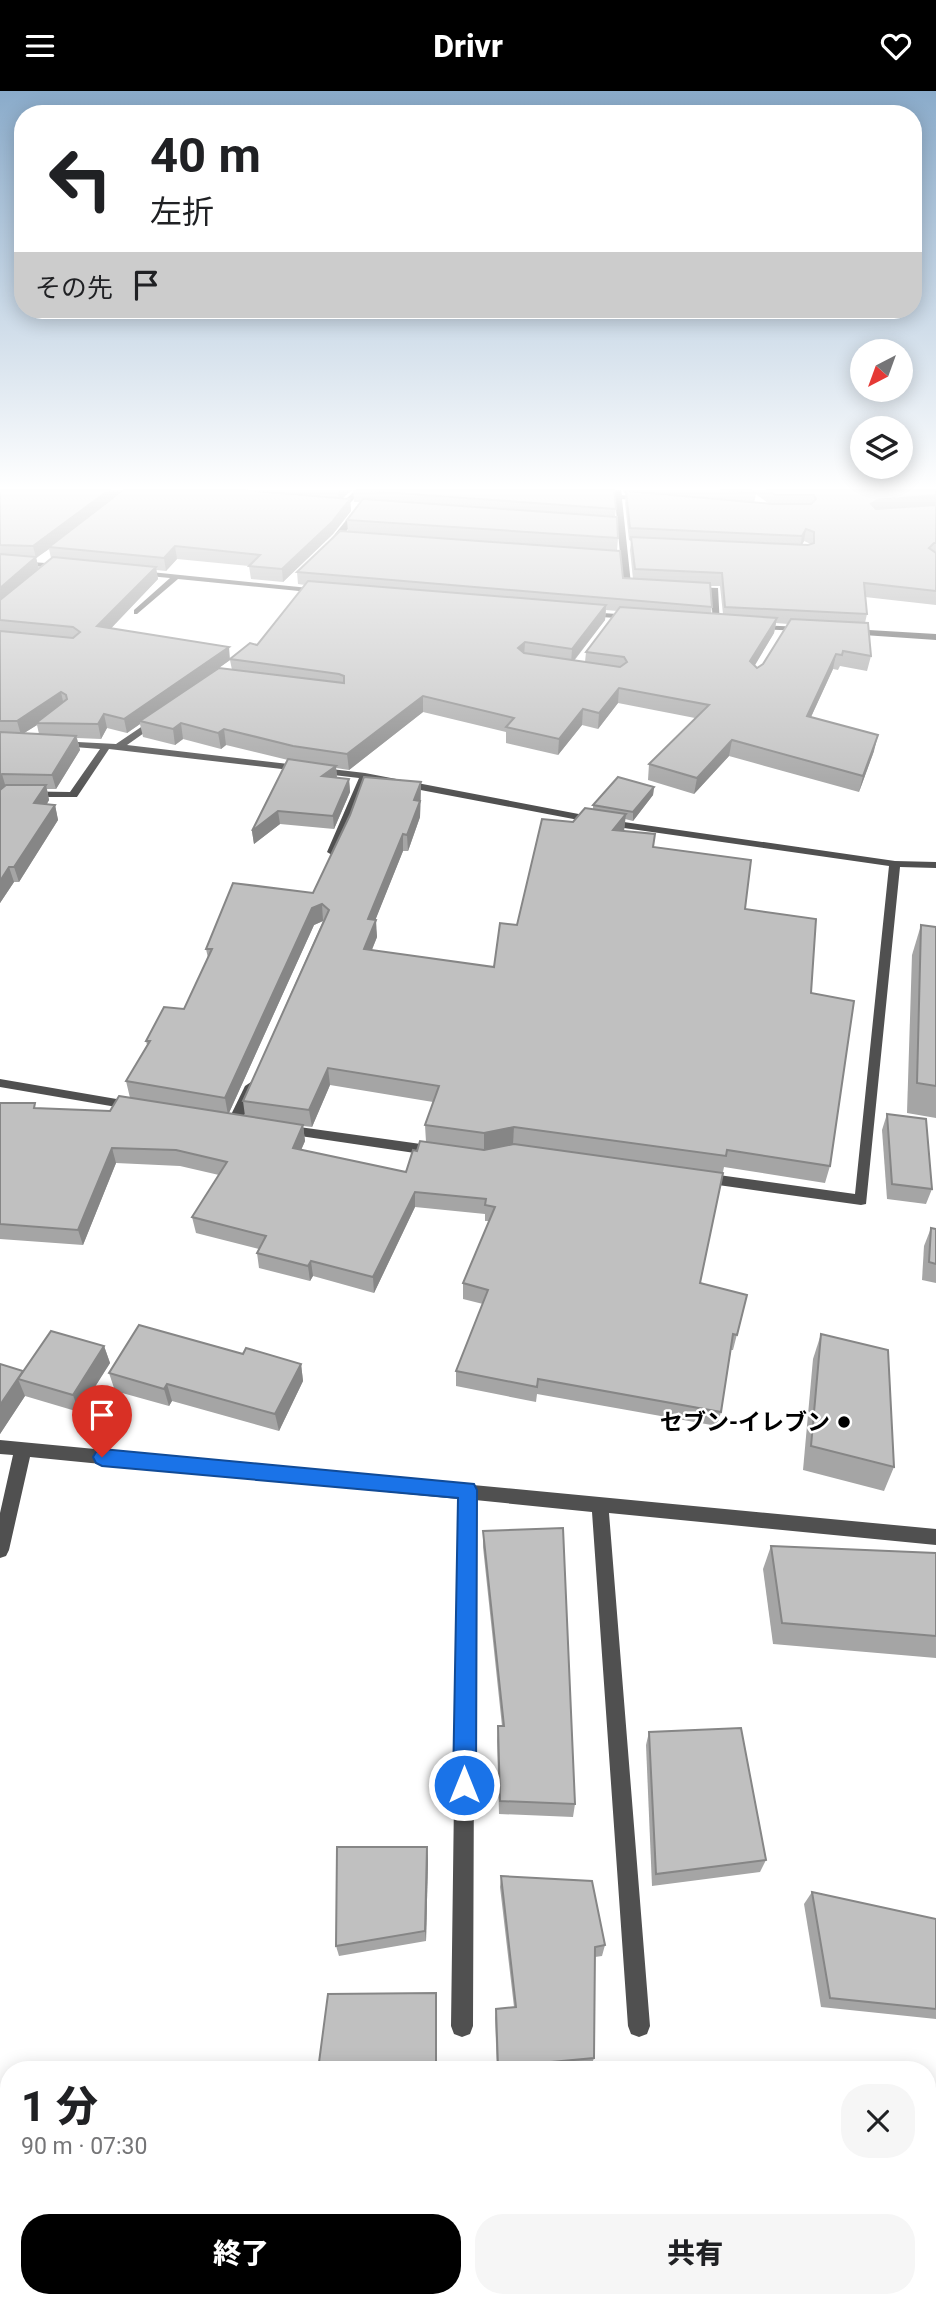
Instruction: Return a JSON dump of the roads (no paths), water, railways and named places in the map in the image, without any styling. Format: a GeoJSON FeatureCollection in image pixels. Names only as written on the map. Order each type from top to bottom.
{"type":"FeatureCollection","features":[{"type":"Feature","properties":{"kind":"street"},"geometry":{"type":"LineString","coordinates":[[136,612],[157,593]]}},
{"type":"Feature","properties":{"kind":"street"},"geometry":{"type":"LineString","coordinates":[[298,600],[303,593]]}},
{"type":"Feature","properties":{"kind":"street"},"geometry":{"type":"LineString","coordinates":[[715,593],[717,625]]}},
{"type":"Feature","properties":{"kind":"street"},"geometry":{"type":"LineString","coordinates":[[576,613],[641,618]]}},
{"type":"Feature","properties":{"kind":"street"},"geometry":{"type":"LineString","coordinates":[[608,627],[616,616]]}},
{"type":"Feature","properties":{"kind":"street"},"geometry":{"type":"LineString","coordinates":[[705,624],[731,625]]}},
{"type":"Feature","properties":{"kind":"street"},"geometry":{"type":"LineString","coordinates":[[744,626],[813,630]]}},
{"type":"Feature","properties":{"kind":"street"},"geometry":{"type":"LineString","coordinates":[[779,638],[785,628]]}},
{"type":"Feature","properties":{"kind":"street"},"geometry":{"type":"LineString","coordinates":[[840,632],[936,637]]}},
{"type":"Feature","properties":{"kind":"street"},"geometry":{"type":"LineString","coordinates":[[118,747],[163,716]]}},
{"type":"Feature","properties":{"kind":"street"},"geometry":{"type":"LineString","coordinates":[[52,742],[106,745],[365,776],[610,823],[895,864],[936,865]]}},
{"type":"Feature","properties":{"kind":"street"},"geometry":{"type":"LineString","coordinates":[[0,802],[6,794],[73,795],[106,745]]}},
{"type":"Feature","properties":{"kind":"street"},"geometry":{"type":"LineString","coordinates":[[332,852],[365,776]]}},
{"type":"Feature","properties":{"kind":"street"},"geometry":{"type":"LineString","coordinates":[[687,1176],[861,1200],[895,864]]}},
{"type":"Feature","properties":{"kind":"street"},"geometry":{"type":"LineString","coordinates":[[234,1123],[256,1074]]}},
{"type":"Feature","properties":{"kind":"street"},"geometry":{"type":"LineString","coordinates":[[0,1083],[152,1109]]}},
{"type":"Feature","properties":{"kind":"street"},"geometry":{"type":"LineString","coordinates":[[274,1129],[445,1153]]}},
{"type":"Feature","properties":{"kind":"street"},"geometry":{"type":"LineString","coordinates":[[0,1447],[936,1537]]}},
{"type":"Feature","properties":{"kind":"street"},"geometry":{"type":"LineString","coordinates":[[0,1550],[23,1450]]}},
{"type":"Feature","properties":{"kind":"street"},"geometry":{"type":"LineString","coordinates":[[462,2026],[467,1490]]}},
{"type":"Feature","properties":{"kind":"street"},"geometry":{"type":"LineString","coordinates":[[600,1503],[639,2026]]}},
{"type":"Feature","properties":{"kind":"place","name":"セブン-イレブン"},"geometry":{"type":"Point","coordinates":[844,1422]}}]}
